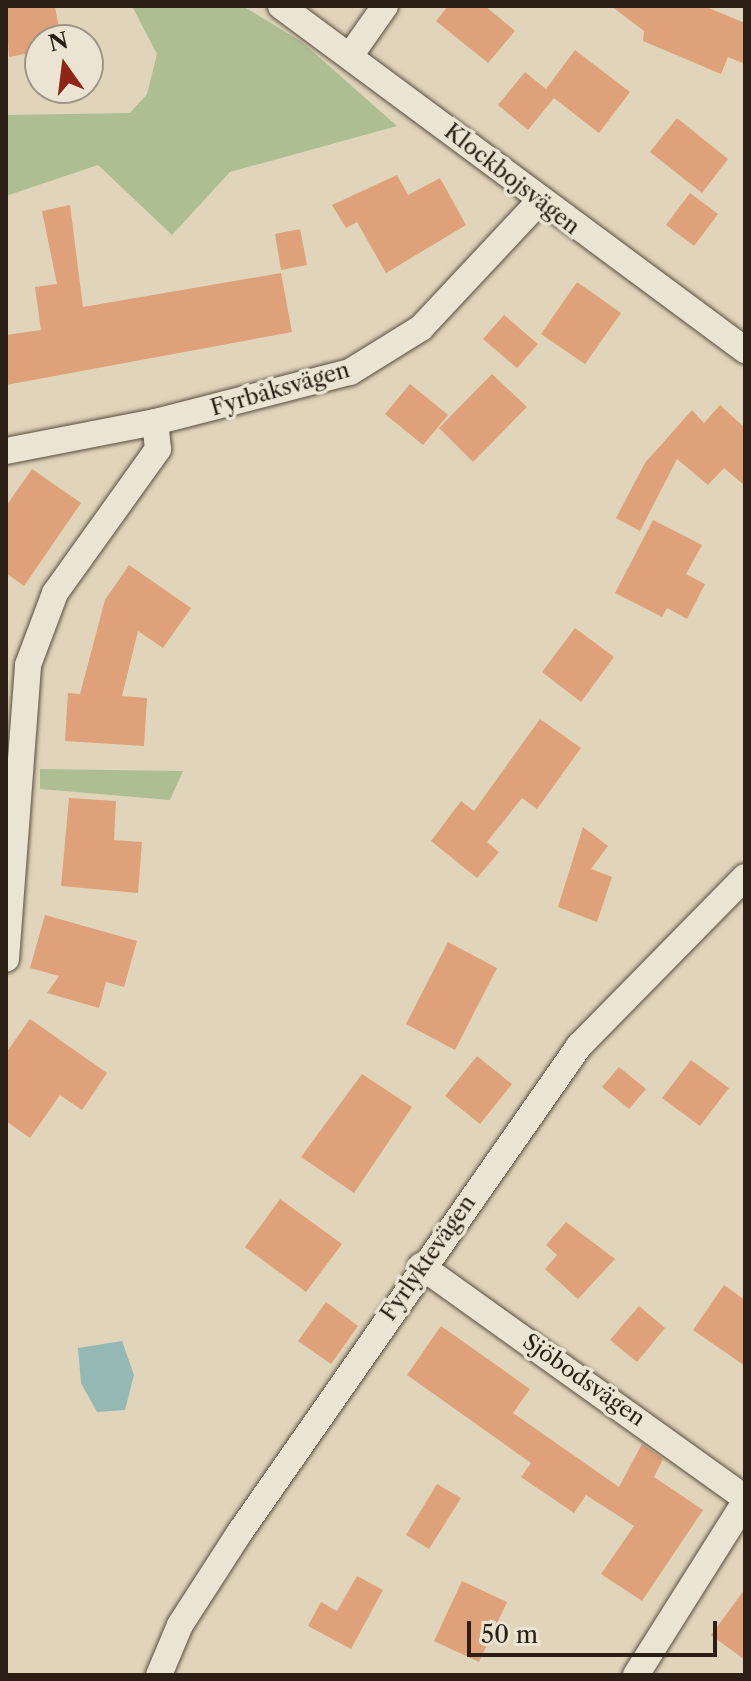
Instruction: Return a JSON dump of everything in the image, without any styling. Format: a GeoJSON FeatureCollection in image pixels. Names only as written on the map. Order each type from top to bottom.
{"type":"FeatureCollection","features":[{"type":"Feature","properties":{"kind":"street","name":"Klockbojsvägen"},"geometry":{"type":"LineString","coordinates":[[281,6],[352,53],[539,202],[745,350]]}},
{"type":"Feature","properties":{"kind":"street"},"geometry":{"type":"LineString","coordinates":[[352,53],[385,6]]}},
{"type":"Feature","properties":{"kind":"street","name":"Fyrbåksvägen"},"geometry":{"type":"LineString","coordinates":[[6,451],[155,422],[309,385],[388,352],[452,301],[539,202]]}},
{"type":"Feature","properties":{"kind":"street"},"geometry":{"type":"LineString","coordinates":[[6,959],[28,665],[55,593],[158,449],[155,422]]}},
{"type":"Feature","properties":{"kind":"street","name":"Fyrlyktevägen"},"geometry":{"type":"LineString","coordinates":[[159,1675],[197,1598],[421,1266],[579,1046],[745,877]]}},
{"type":"Feature","properties":{"kind":"street","name":"Sjöbodsvägen"},"geometry":{"type":"LineString","coordinates":[[421,1266],[745,1500],[636,1675]]}},
{"type":"Feature","properties":{"kind":"green space"},"geometry":{"type":"Polygon","coordinates":[[[132,6],[243,6],[302,42],[397,126],[230,172],[172,235],[98,165],[6,196],[6,115],[130,113],[147,94],[157,54],[132,6]]]}},
{"type":"Feature","properties":{"kind":"green space"},"geometry":{"type":"Polygon","coordinates":[[[40,769],[183,771],[170,800],[40,789],[40,769]]]}},
{"type":"Feature","properties":{"kind":"water"},"geometry":{"type":"Polygon","coordinates":[[[122,1341],[134,1375],[125,1410],[97,1412],[81,1383],[78,1348],[122,1341]]]}},
{"type":"Feature","properties":{"kind":"building"},"geometry":{"type":"Polygon","coordinates":[[[6,6],[55,6],[58,24],[24,24],[24,54],[9,57],[6,6]]]}},
{"type":"Feature","properties":{"kind":"building"},"geometry":{"type":"Polygon","coordinates":[[[448,6],[485,6],[515,31],[488,63],[436,21],[448,6]]]}},
{"type":"Feature","properties":{"kind":"building"},"geometry":{"type":"Polygon","coordinates":[[[611,6],[704,6],[745,23],[745,64],[728,57],[721,74],[643,41],[644,31],[611,6]]]}},
{"type":"Feature","properties":{"kind":"building"},"geometry":{"type":"Polygon","coordinates":[[[575,50],[630,92],[599,133],[554,98],[528,130],[498,105],[525,72],[546,89],[575,50]]]}},
{"type":"Feature","properties":{"kind":"building"},"geometry":{"type":"Polygon","coordinates":[[[677,118],[728,159],[702,193],[650,152],[677,118]]]}},
{"type":"Feature","properties":{"kind":"building"},"geometry":{"type":"Polygon","coordinates":[[[397,175],[408,195],[440,178],[466,225],[386,273],[357,222],[346,228],[332,205],[397,175]]]}},
{"type":"Feature","properties":{"kind":"building"},"geometry":{"type":"Polygon","coordinates":[[[690,193],[718,214],[694,246],[666,225],[690,193]]]}},
{"type":"Feature","properties":{"kind":"building"},"geometry":{"type":"Polygon","coordinates":[[[70,205],[83,307],[281,273],[292,332],[6,385],[6,335],[41,330],[35,287],[57,284],[42,211],[70,205]]]}},
{"type":"Feature","properties":{"kind":"building"},"geometry":{"type":"Polygon","coordinates":[[[300,229],[307,265],[281,270],[275,234],[300,229]]]}},
{"type":"Feature","properties":{"kind":"building"},"geometry":{"type":"Polygon","coordinates":[[[577,282],[621,313],[585,364],[541,334],[577,282]]]}},
{"type":"Feature","properties":{"kind":"building"},"geometry":{"type":"Polygon","coordinates":[[[504,315],[538,344],[517,368],[483,339],[504,315]]]}},
{"type":"Feature","properties":{"kind":"building"},"geometry":{"type":"Polygon","coordinates":[[[492,374],[527,407],[473,462],[439,428],[492,374]]]}},
{"type":"Feature","properties":{"kind":"building"},"geometry":{"type":"Polygon","coordinates":[[[410,384],[448,415],[423,445],[385,414],[410,384]]]}},
{"type":"Feature","properties":{"kind":"building"},"geometry":{"type":"Polygon","coordinates":[[[720,405],[745,428],[745,486],[724,468],[708,485],[677,459],[640,531],[616,518],[645,463],[692,410],[704,423],[720,405]]]}},
{"type":"Feature","properties":{"kind":"building"},"geometry":{"type":"Polygon","coordinates":[[[32,469],[81,503],[24,586],[6,573],[6,506],[32,469]]]}},
{"type":"Feature","properties":{"kind":"building"},"geometry":{"type":"Polygon","coordinates":[[[653,520],[702,545],[686,574],[705,584],[687,619],[667,608],[662,617],[615,593],[653,520]]]}},
{"type":"Feature","properties":{"kind":"building"},"geometry":{"type":"Polygon","coordinates":[[[129,565],[191,608],[163,648],[138,631],[122,696],[147,698],[144,746],[65,741],[68,693],[80,694],[105,600],[129,565]]]}},
{"type":"Feature","properties":{"kind":"building"},"geometry":{"type":"Polygon","coordinates":[[[575,628],[614,657],[581,702],[542,672],[575,628]]]}},
{"type":"Feature","properties":{"kind":"building"},"geometry":{"type":"Polygon","coordinates":[[[540,719],[581,748],[537,809],[522,798],[487,842],[499,852],[477,878],[431,841],[461,801],[474,811],[540,719]]]}},
{"type":"Feature","properties":{"kind":"building"},"geometry":{"type":"Polygon","coordinates":[[[69,798],[116,801],[114,840],[142,842],[138,893],[61,886],[69,798]]]}},
{"type":"Feature","properties":{"kind":"building"},"geometry":{"type":"Polygon","coordinates":[[[583,827],[608,846],[591,869],[612,877],[597,922],[558,907],[583,827]]]}},
{"type":"Feature","properties":{"kind":"building"},"geometry":{"type":"Polygon","coordinates":[[[45,915],[137,941],[124,987],[106,982],[99,1008],[47,993],[59,976],[30,968],[45,915]]]}},
{"type":"Feature","properties":{"kind":"building"},"geometry":{"type":"Polygon","coordinates":[[[448,942],[497,968],[455,1050],[406,1024],[448,942]]]}},
{"type":"Feature","properties":{"kind":"building"},"geometry":{"type":"Polygon","coordinates":[[[30,1019],[107,1073],[82,1110],[60,1095],[30,1138],[6,1121],[6,1053],[30,1019]]]}},
{"type":"Feature","properties":{"kind":"building"},"geometry":{"type":"Polygon","coordinates":[[[477,1056],[512,1084],[480,1124],[445,1096],[477,1056]]]}},
{"type":"Feature","properties":{"kind":"building"},"geometry":{"type":"Polygon","coordinates":[[[691,1060],[729,1088],[700,1126],[662,1098],[691,1060]]]}},
{"type":"Feature","properties":{"kind":"building"},"geometry":{"type":"Polygon","coordinates":[[[619,1067],[646,1089],[629,1109],[602,1087],[619,1067]]]}},
{"type":"Feature","properties":{"kind":"building"},"geometry":{"type":"Polygon","coordinates":[[[362,1074],[412,1107],[354,1193],[301,1157],[362,1074]]]}},
{"type":"Feature","properties":{"kind":"building"},"geometry":{"type":"Polygon","coordinates":[[[280,1199],[342,1244],[306,1292],[245,1247],[280,1199]]]}},
{"type":"Feature","properties":{"kind":"building"},"geometry":{"type":"Polygon","coordinates":[[[566,1222],[615,1259],[578,1299],[545,1269],[557,1255],[546,1245],[566,1222]]]}},
{"type":"Feature","properties":{"kind":"building"},"geometry":{"type":"Polygon","coordinates":[[[724,1285],[745,1300],[745,1366],[693,1330],[724,1285]]]}},
{"type":"Feature","properties":{"kind":"building"},"geometry":{"type":"Polygon","coordinates":[[[326,1302],[358,1326],[331,1364],[298,1341],[326,1302]]]}},
{"type":"Feature","properties":{"kind":"building"},"geometry":{"type":"Polygon","coordinates":[[[639,1306],[665,1328],[637,1362],[610,1340],[639,1306]]]}},
{"type":"Feature","properties":{"kind":"building"},"geometry":{"type":"Polygon","coordinates":[[[441,1326],[530,1389],[513,1413],[619,1487],[642,1444],[663,1459],[654,1477],[703,1510],[642,1601],[601,1574],[634,1526],[586,1495],[574,1513],[521,1477],[531,1463],[407,1375],[441,1326]]]}},
{"type":"Feature","properties":{"kind":"building"},"geometry":{"type":"Polygon","coordinates":[[[437,1484],[461,1498],[429,1549],[406,1535],[437,1484]]]}},
{"type":"Feature","properties":{"kind":"building"},"geometry":{"type":"Polygon","coordinates":[[[357,1576],[383,1590],[351,1649],[308,1626],[321,1602],[337,1611],[357,1576]]]}},
{"type":"Feature","properties":{"kind":"building"},"geometry":{"type":"Polygon","coordinates":[[[462,1581],[507,1602],[479,1662],[434,1641],[462,1581]]]}},
{"type":"Feature","properties":{"kind":"building"},"geometry":{"type":"Polygon","coordinates":[[[745,1589],[745,1660],[711,1635],[745,1589]]]}}]}
